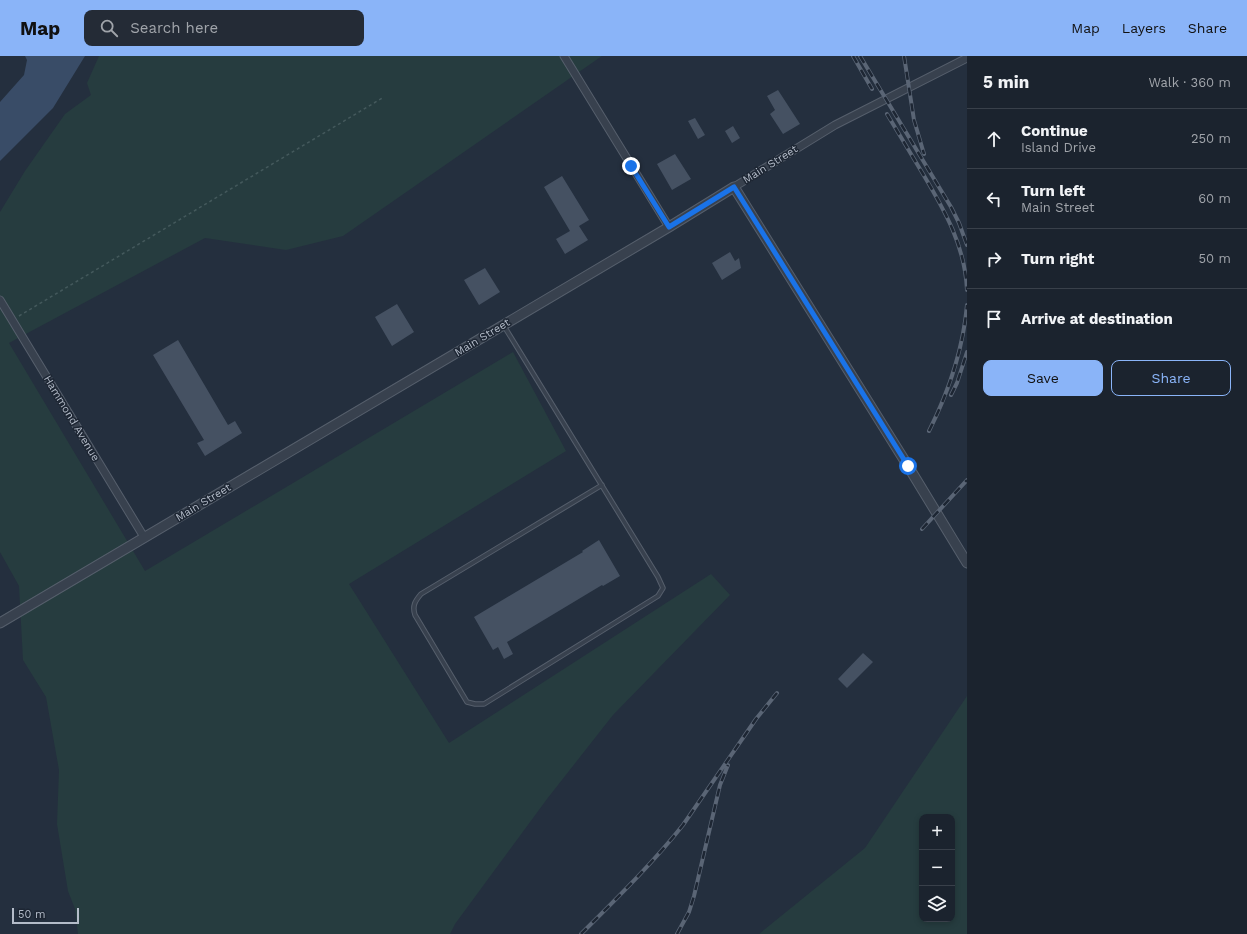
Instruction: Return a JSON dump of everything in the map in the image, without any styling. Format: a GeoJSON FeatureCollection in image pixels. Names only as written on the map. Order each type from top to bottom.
{"type":"FeatureCollection","features":[{"type":"Feature","properties":{"kind":"street"},"geometry":{"type":"LineString","coordinates":[[564,56],[669,227]]}},
{"type":"Feature","properties":{"kind":"street","name":"Main Street"},"geometry":{"type":"LineString","coordinates":[[0,623],[669,227],[835,124],[967,58]]}},
{"type":"Feature","properties":{"kind":"street"},"geometry":{"type":"LineString","coordinates":[[734,187],[908,466],[967,564]]}},
{"type":"Feature","properties":{"kind":"street","name":"Hammond Avenue"},"geometry":{"type":"LineString","coordinates":[[0,300],[144,537]]}},
{"type":"Feature","properties":{"kind":"lane"},"geometry":{"type":"LineString","coordinates":[[503,325],[602,485],[658,577],[663,588],[658,596],[484,704],[467,702],[415,616],[413,608],[416,600],[421,594],[602,485]]}},
{"type":"Feature","properties":{"kind":"path"},"geometry":{"type":"LineString","coordinates":[[12,320],[384,97]]}},
{"type":"Feature","properties":{"kind":"green space"},"geometry":{"type":"Polygon","coordinates":[[[99,56],[602,56],[343,236],[286,250],[205,238],[9,343],[145,571],[513,352],[566,451],[349,584],[449,743],[711,574],[730,595],[613,715],[547,799],[455,924],[450,934],[78,934],[75,909],[68,891],[57,824],[59,770],[46,697],[23,660],[19,586],[0,552],[0,212],[25,171],[65,114],[91,95],[87,83],[99,56]]]}},
{"type":"Feature","properties":{"kind":"green space"},"geometry":{"type":"Polygon","coordinates":[[[967,696],[967,934],[759,934],[865,848],[967,696]]]}},
{"type":"Feature","properties":{"kind":"water"},"geometry":{"type":"Polygon","coordinates":[[[25,56],[85,56],[53,108],[0,161],[0,102],[24,75],[27,60],[25,56]]]}},
{"type":"Feature","properties":{"kind":"building"},"geometry":{"type":"Polygon","coordinates":[[[778,90],[800,124],[783,134],[770,114],[775,110],[767,96],[778,90]]]}},
{"type":"Feature","properties":{"kind":"building"},"geometry":{"type":"Polygon","coordinates":[[[695,118],[705,135],[698,139],[688,121],[695,118]]]}},
{"type":"Feature","properties":{"kind":"building"},"geometry":{"type":"Polygon","coordinates":[[[733,126],[740,138],[732,143],[725,131],[733,126]]]}},
{"type":"Feature","properties":{"kind":"building"},"geometry":{"type":"Polygon","coordinates":[[[675,154],[691,179],[672,190],[657,164],[675,154]]]}},
{"type":"Feature","properties":{"kind":"building"},"geometry":{"type":"Polygon","coordinates":[[[562,176],[589,220],[579,226],[588,240],[565,254],[556,239],[570,231],[544,187],[562,176]]]}},
{"type":"Feature","properties":{"kind":"building"},"geometry":{"type":"Polygon","coordinates":[[[730,252],[735,261],[739,258],[741,268],[722,280],[712,263],[730,252]]]}},
{"type":"Feature","properties":{"kind":"building"},"geometry":{"type":"Polygon","coordinates":[[[485,268],[500,292],[479,305],[464,280],[485,268]]]}},
{"type":"Feature","properties":{"kind":"building"},"geometry":{"type":"Polygon","coordinates":[[[397,304],[414,332],[392,346],[375,317],[397,304]]]}},
{"type":"Feature","properties":{"kind":"building"},"geometry":{"type":"Polygon","coordinates":[[[178,340],[228,425],[235,421],[242,433],[205,456],[197,443],[204,440],[153,355],[178,340]]]}},
{"type":"Feature","properties":{"kind":"building"},"geometry":{"type":"Polygon","coordinates":[[[599,540],[620,576],[603,586],[602,585],[507,642],[513,654],[504,659],[498,647],[493,650],[474,617],[583,552],[582,551],[599,540]]]}},
{"type":"Feature","properties":{"kind":"building"},"geometry":{"type":"Polygon","coordinates":[[[863,653],[873,662],[847,688],[838,679],[863,653]]]}},
{"type":"Feature","properties":{"kind":"railway"},"geometry":{"type":"LineString","coordinates":[[853,56],[872,89]]}},
{"type":"Feature","properties":{"kind":"railway"},"geometry":{"type":"LineString","coordinates":[[860,56],[951,207],[967,245]]}},
{"type":"Feature","properties":{"kind":"railway"},"geometry":{"type":"LineString","coordinates":[[904,56],[914,120],[924,154]]}},
{"type":"Feature","properties":{"kind":"railway"},"geometry":{"type":"LineString","coordinates":[[887,114],[946,215],[958,244],[967,290]]}},
{"type":"Feature","properties":{"kind":"railway"},"geometry":{"type":"LineString","coordinates":[[929,431],[943,401],[954,370],[962,338],[967,305]]}},
{"type":"Feature","properties":{"kind":"railway"},"geometry":{"type":"LineString","coordinates":[[951,395],[957,383],[967,352]]}},
{"type":"Feature","properties":{"kind":"railway"},"geometry":{"type":"LineString","coordinates":[[922,529],[967,480]]}},
{"type":"Feature","properties":{"kind":"railway"},"geometry":{"type":"LineString","coordinates":[[581,934],[646,867],[683,825],[756,719],[777,693]]}},
{"type":"Feature","properties":{"kind":"railway"},"geometry":{"type":"LineString","coordinates":[[677,934],[689,912],[694,896],[720,785],[728,765]]}},
{"type":"Feature","properties":{"kind":"route"},"geometry":{"type":"LineString","coordinates":[[631,166],[669,227],[734,187],[908,466]]}}]}
